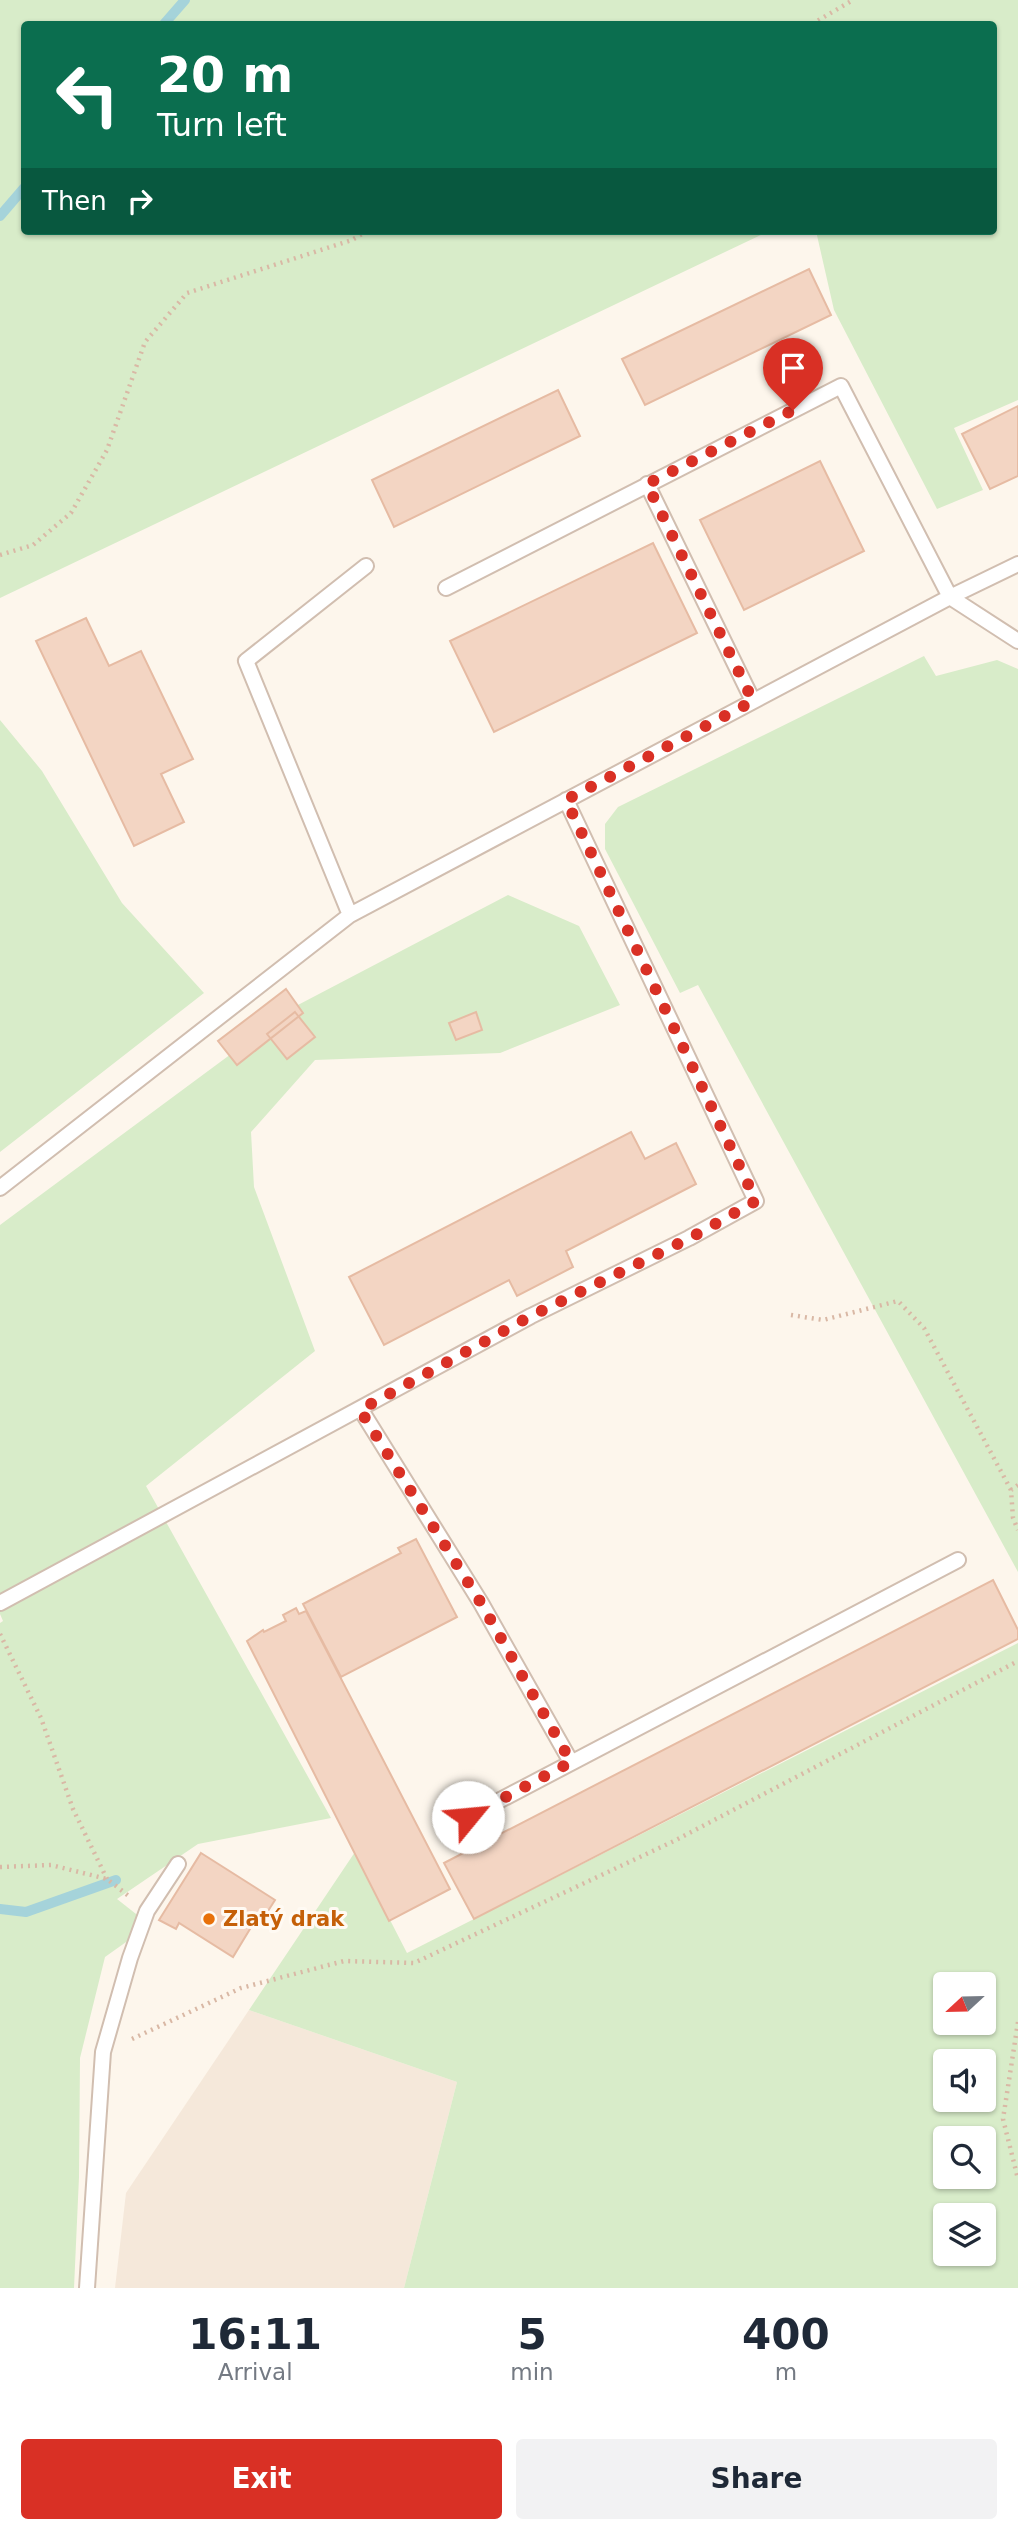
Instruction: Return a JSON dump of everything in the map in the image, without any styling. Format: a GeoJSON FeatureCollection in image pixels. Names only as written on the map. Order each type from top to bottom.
{"type":"FeatureCollection","features":[{"type":"Feature","properties":{"kind":"lane"},"geometry":{"type":"LineString","coordinates":[[446,588],[841,386],[950,597],[1018,641]]}},
{"type":"Feature","properties":{"kind":"lane"},"geometry":{"type":"LineString","coordinates":[[647,484],[753,701]]}},
{"type":"Feature","properties":{"kind":"lane"},"geometry":{"type":"LineString","coordinates":[[0,1188],[350,915],[950,597],[1018,564]]}},
{"type":"Feature","properties":{"kind":"lane"},"geometry":{"type":"LineString","coordinates":[[350,915],[246,661],[366,566]]}},
{"type":"Feature","properties":{"kind":"lane"},"geometry":{"type":"LineString","coordinates":[[0,1604],[531,1316],[690,1238],[756,1201],[566,800]]}},
{"type":"Feature","properties":{"kind":"lane"},"geometry":{"type":"LineString","coordinates":[[360,1410],[481,1603],[571,1762]]}},
{"type":"Feature","properties":{"kind":"lane"},"geometry":{"type":"LineString","coordinates":[[447,1828],[958,1560]]}},
{"type":"Feature","properties":{"kind":"lane"},"geometry":{"type":"LineString","coordinates":[[87,2288],[103,2052],[130,1958],[147,1911],[178,1864]]}},
{"type":"Feature","properties":{"kind":"path"},"geometry":{"type":"LineString","coordinates":[[817,21],[853,0]]}},
{"type":"Feature","properties":{"kind":"path"},"geometry":{"type":"LineString","coordinates":[[0,555],[33,545],[71,513],[107,450],[145,342],[187,293],[360,235]]}},
{"type":"Feature","properties":{"kind":"path"},"geometry":{"type":"LineString","coordinates":[[791,1315],[823,1320],[898,1301],[924,1328],[1012,1490],[1013,1518],[1018,1531]]}},
{"type":"Feature","properties":{"kind":"path"},"geometry":{"type":"LineString","coordinates":[[1012,1490],[1018,1485]]}},
{"type":"Feature","properties":{"kind":"path"},"geometry":{"type":"LineString","coordinates":[[0,1634],[41,1718],[73,1810],[107,1880]]}},
{"type":"Feature","properties":{"kind":"path"},"geometry":{"type":"LineString","coordinates":[[103,2052],[241,1988],[344,1961],[414,1963],[674,1841],[1018,1661]]}},
{"type":"Feature","properties":{"kind":"path"},"geometry":{"type":"LineString","coordinates":[[0,1867],[51,1865],[117,1885]]}},
{"type":"Feature","properties":{"kind":"path"},"geometry":{"type":"LineString","coordinates":[[1018,2022],[1003,2119],[1018,2179]]}},
{"type":"Feature","properties":{"kind":"shaded area"},"geometry":{"type":"Polygon","coordinates":[[[249,2010],[457,2082],[404,2288],[115,2288],[126,2193],[249,2010]]]}},
{"type":"Feature","properties":{"kind":"green space"},"geometry":{"type":"Polygon","coordinates":[[[0,0],[1018,0],[1018,400],[954,428],[983,490],[937,509],[834,310],[817,235],[997,235],[997,21],[21,21],[21,235],[761,235],[0,598],[0,0]]]}},
{"type":"Feature","properties":{"kind":"green space"},"geometry":{"type":"Polygon","coordinates":[[[924,656],[936,676],[997,660],[1018,669],[1018,1572],[698,985],[680,993],[605,849],[605,824],[618,807],[924,656]]]}},
{"type":"Feature","properties":{"kind":"green space"},"geometry":{"type":"Polygon","coordinates":[[[0,720],[42,771],[122,903],[204,993],[0,1152],[0,720]]]}},
{"type":"Feature","properties":{"kind":"green space"},"geometry":{"type":"Polygon","coordinates":[[[508,895],[579,926],[620,1005],[500,1053],[315,1060],[251,1132],[254,1187],[315,1351],[146,1486],[331,1818],[198,1844],[117,1899],[150,1925],[105,1957],[80,2058],[79,2177],[74,2288],[0,2288],[0,1623],[3,1621],[0,1614],[0,1225],[296,1006],[508,895]]]}},
{"type":"Feature","properties":{"kind":"green space"},"geometry":{"type":"Polygon","coordinates":[[[1018,1643],[1018,2288],[404,2288],[457,2082],[249,2010],[355,1852],[407,1953],[1018,1643]]]}},
{"type":"Feature","properties":{"kind":"building"},"geometry":{"type":"Polygon","coordinates":[[[809,269],[831,315],[645,405],[622,359],[809,269]]]}},
{"type":"Feature","properties":{"kind":"building"},"geometry":{"type":"Polygon","coordinates":[[[558,390],[580,436],[394,527],[372,480],[558,390]]]}},
{"type":"Feature","properties":{"kind":"building"},"geometry":{"type":"Polygon","coordinates":[[[1018,406],[1018,476],[990,489],[962,434],[1018,406]]]}},
{"type":"Feature","properties":{"kind":"building"},"geometry":{"type":"Polygon","coordinates":[[[820,461],[864,551],[744,610],[700,520],[820,461]]]}},
{"type":"Feature","properties":{"kind":"building"},"geometry":{"type":"Polygon","coordinates":[[[653,543],[697,633],[494,732],[450,641],[653,543]]]}},
{"type":"Feature","properties":{"kind":"building"},"geometry":{"type":"Polygon","coordinates":[[[86,618],[109,666],[141,651],[193,759],[161,774],[184,822],[134,846],[36,641],[86,618]]]}},
{"type":"Feature","properties":{"kind":"building"},"geometry":{"type":"Polygon","coordinates":[[[286,989],[303,1013],[237,1065],[218,1041],[286,989]]]}},
{"type":"Feature","properties":{"kind":"building"},"geometry":{"type":"Polygon","coordinates":[[[295,1012],[315,1037],[287,1059],[267,1034],[295,1012]]]}},
{"type":"Feature","properties":{"kind":"building"},"geometry":{"type":"Polygon","coordinates":[[[476,1012],[482,1030],[456,1040],[449,1023],[476,1012]]]}},
{"type":"Feature","properties":{"kind":"building"},"geometry":{"type":"Polygon","coordinates":[[[631,1132],[645,1159],[676,1143],[696,1184],[566,1251],[573,1267],[517,1296],[509,1280],[384,1345],[349,1277],[631,1132]]]}},
{"type":"Feature","properties":{"kind":"building"},"geometry":{"type":"Polygon","coordinates":[[[416,1539],[457,1617],[341,1677],[303,1604],[401,1553],[398,1548],[416,1539]]]}},
{"type":"Feature","properties":{"kind":"building"},"geometry":{"type":"Polygon","coordinates":[[[993,1580],[1018,1630],[1018,1639],[474,1919],[444,1863],[993,1580]]]}},
{"type":"Feature","properties":{"kind":"building"},"geometry":{"type":"Polygon","coordinates":[[[296,1608],[299,1614],[306,1611],[450,1889],[389,1921],[247,1641],[263,1630],[264,1632],[286,1621],[283,1615],[296,1608]]]}},
{"type":"Feature","properties":{"kind":"building"},"geometry":{"type":"Polygon","coordinates":[[[201,1853],[275,1900],[261,1922],[256,1919],[233,1957],[179,1923],[176,1929],[159,1920],[201,1853]]]}},
{"type":"Feature","properties":{"kind":"waterway"},"geometry":{"type":"LineString","coordinates":[[167,21],[185,0]]}},
{"type":"Feature","properties":{"kind":"waterway"},"geometry":{"type":"LineString","coordinates":[[0,216],[21,192]]}},
{"type":"Feature","properties":{"kind":"waterway"},"geometry":{"type":"LineString","coordinates":[[0,1909],[26,1912],[116,1880]]}},
{"type":"Feature","properties":{"kind":"place","name":"Zlatý drak"},"geometry":{"type":"Point","coordinates":[209,1919]}},
{"type":"Feature","properties":{"kind":"route"},"geometry":{"type":"LineString","coordinates":[[468,1817],[571,1762],[481,1603],[360,1410],[531,1316],[690,1238],[756,1201],[566,800],[753,701],[647,484],[793,410]]}}]}
